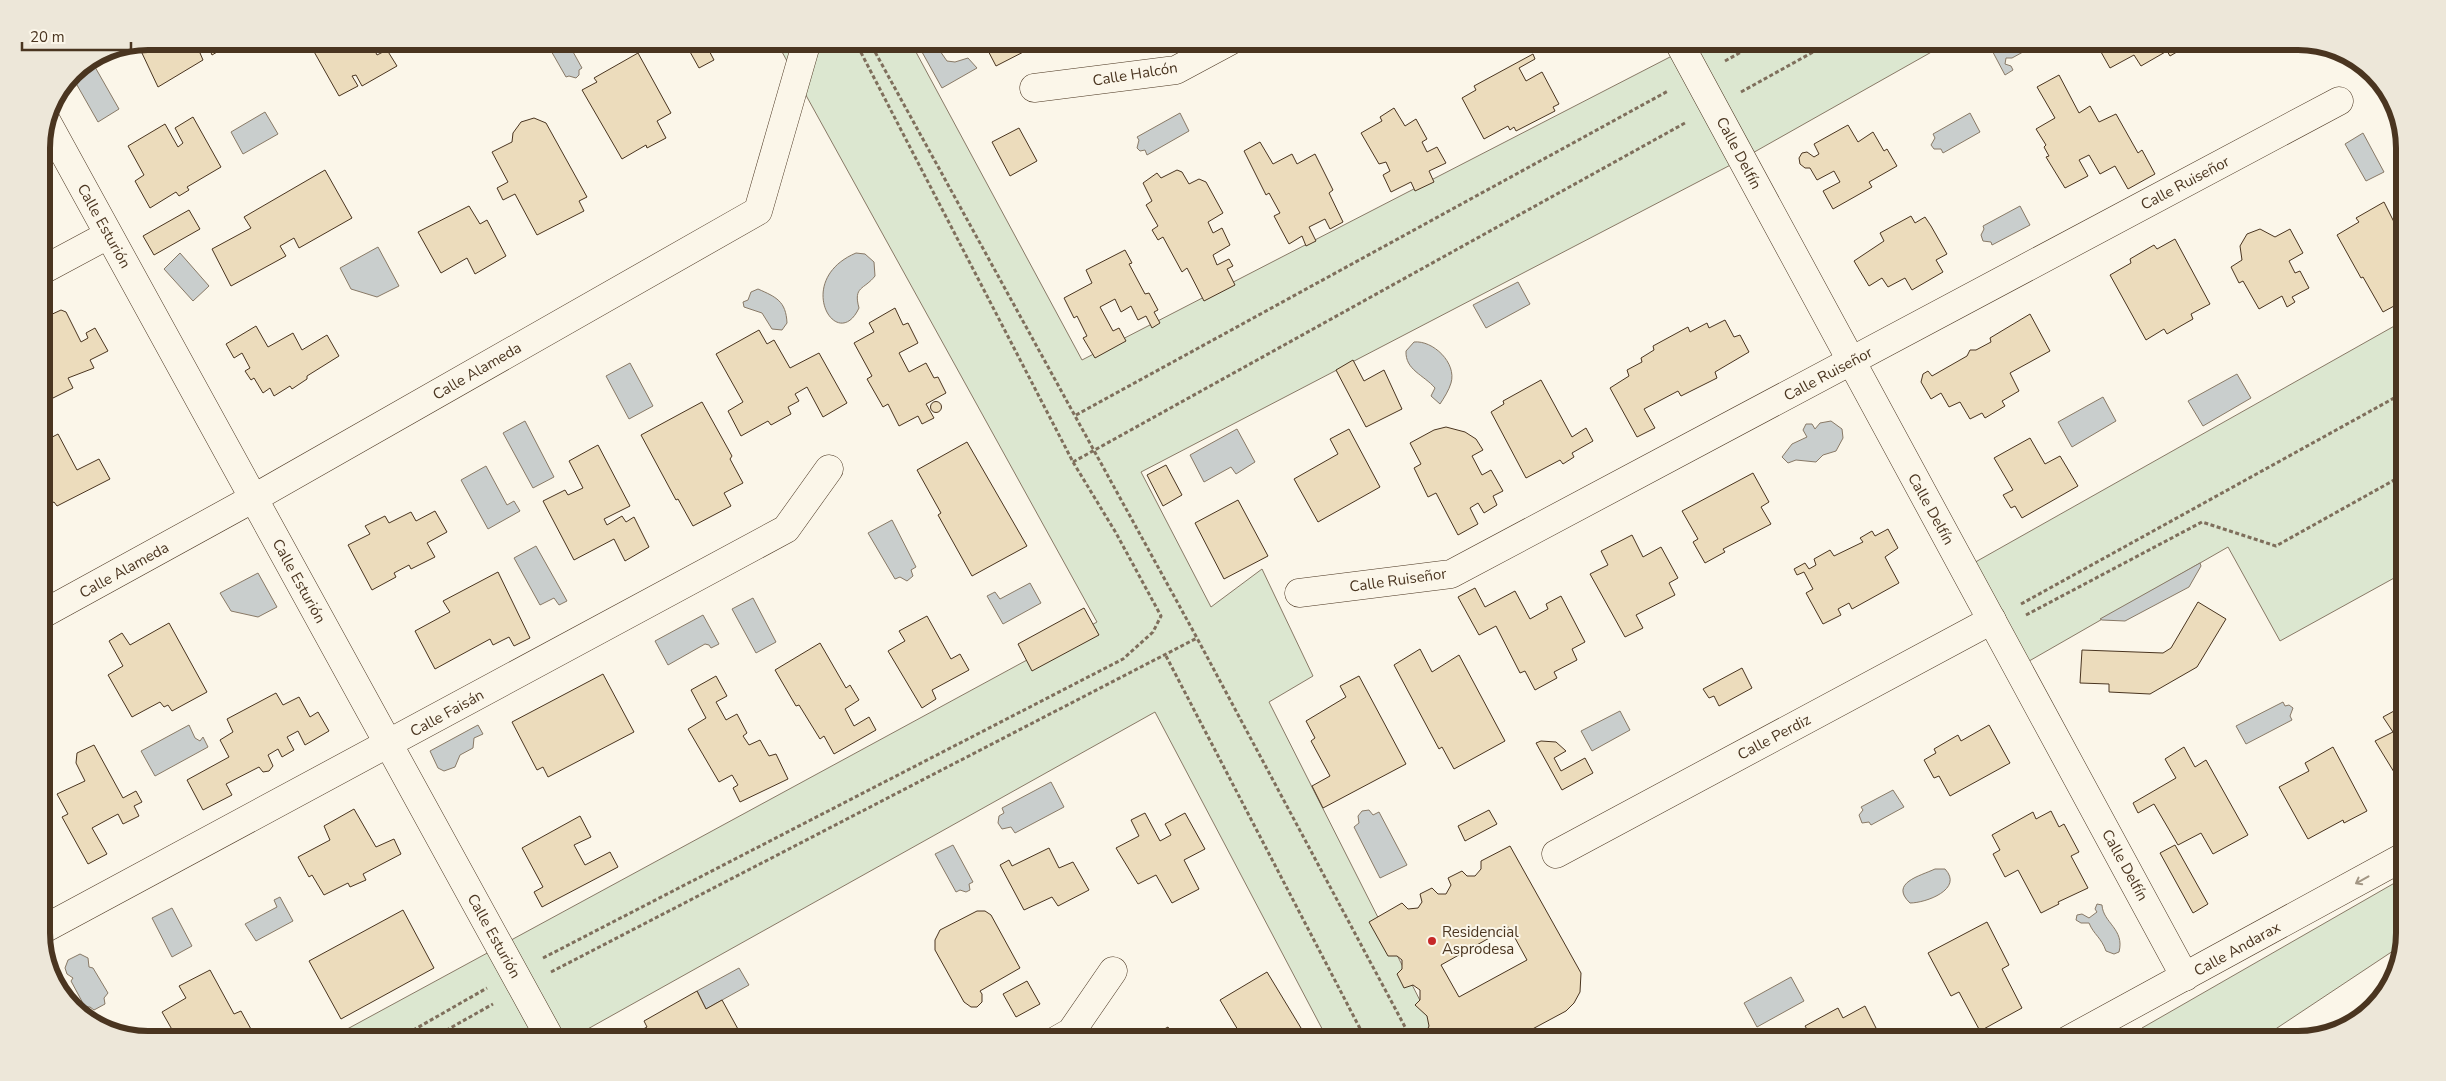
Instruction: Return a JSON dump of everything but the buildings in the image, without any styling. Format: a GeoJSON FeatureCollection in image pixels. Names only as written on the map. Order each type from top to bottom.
{"type":"FeatureCollection","features":[{"type":"Feature","properties":{"kind":"street","name":"Calle Alameda"},"geometry":{"type":"LineString","coordinates":[[50,611],[254,498],[758,211],[804,50]]}},
{"type":"Feature","properties":{"kind":"street","name":"Calle Halcón"},"geometry":{"type":"LineString","coordinates":[[1034,88],[1176,70],[1213,50]]}},
{"type":"Feature","properties":{"kind":"street","name":"Calle Delfín"},"geometry":{"type":"LineString","coordinates":[[1683,50],[2185,977]]}},
{"type":"Feature","properties":{"kind":"street","name":"Calle Ruiseñor"},"geometry":{"type":"LineString","coordinates":[[1299,593],[1451,574],[2339,101]]}},
{"type":"Feature","properties":{"kind":"street","name":"Calle Esturión"},"geometry":{"type":"LineString","coordinates":[[52,132],[546,1031]]}},
{"type":"Feature","properties":{"kind":"street"},"geometry":{"type":"LineString","coordinates":[[50,267],[108,235]]}},
{"type":"Feature","properties":{"kind":"street","name":"Calle Faisán"},"geometry":{"type":"LineString","coordinates":[[50,926],[786,529],[829,469]]}},
{"type":"Feature","properties":{"kind":"street","name":"Calle Perdiz"},"geometry":{"type":"LineString","coordinates":[[1556,854],[1994,625]]}},
{"type":"Feature","properties":{"kind":"street","name":"Calle Andarax"},"geometry":{"type":"LineString","coordinates":[[2085,1031],[2396,861]]}},
{"type":"Feature","properties":{"kind":"street"},"geometry":{"type":"LineString","coordinates":[[1071,1031],[1113,971]]}},
{"type":"Feature","properties":{"kind":"path"},"geometry":{"type":"LineString","coordinates":[[442,1031],[518,980],[1123,659],[1152,632],[1161,616],[1116,533],[1073,462],[861,50]]}},
{"type":"Feature","properties":{"kind":"path"},"geometry":{"type":"LineString","coordinates":[[874,50],[1076,415],[1407,1031]]}},
{"type":"Feature","properties":{"kind":"path"},"geometry":{"type":"LineString","coordinates":[[1076,415],[1745,50]]}},
{"type":"Feature","properties":{"kind":"path"},"geometry":{"type":"LineString","coordinates":[[1073,462],[1816,50]]}},
{"type":"Feature","properties":{"kind":"path"},"geometry":{"type":"LineString","coordinates":[[1994,625],[2396,397]]}},
{"type":"Feature","properties":{"kind":"path"},"geometry":{"type":"LineString","coordinates":[[1994,625],[2202,522],[2276,546],[2396,479]]}},
{"type":"Feature","properties":{"kind":"path"},"geometry":{"type":"LineString","coordinates":[[414,1031],[1166,656],[1197,638]]}},
{"type":"Feature","properties":{"kind":"path"},"geometry":{"type":"LineString","coordinates":[[1166,656],[1361,1031]]}},
{"type":"Feature","properties":{"kind":"green space"},"geometry":{"type":"Polygon","coordinates":[[[781,50],[915,50],[1082,360],[1684,50],[1935,50],[1742,159],[1141,472],[1211,607],[1262,569],[1313,676],[1269,702],[1435,1031],[1323,1031],[1155,712],[584,1031],[344,1031],[1097,622],[781,50]]]}},
{"type":"Feature","properties":{"kind":"green space"},"geometry":{"type":"Polygon","coordinates":[[[2396,325],[2396,577],[2280,641],[2228,547],[2017,668],[1963,569],[2396,325]]]}},
{"type":"Feature","properties":{"kind":"green space"},"geometry":{"type":"Polygon","coordinates":[[[2396,882],[2394,950],[2273,1031],[2144,1031],[2142,1028],[2396,882]]]}},
{"type":"Feature","properties":{"kind":"shaded area"},"geometry":{"type":"Polygon","coordinates":[[[551,50],[572,50],[582,68],[579,70],[579,75],[576,78],[566,77],[551,50]]]}},
{"type":"Feature","properties":{"kind":"shaded area"},"geometry":{"type":"Polygon","coordinates":[[[926,50],[938,50],[947,61],[955,62],[968,58],[977,68],[942,88],[922,52],[926,50]]]}},
{"type":"Feature","properties":{"kind":"shaded area"},"geometry":{"type":"Polygon","coordinates":[[[1992,50],[2027,50],[2012,58],[2006,58],[2005,64],[2011,66],[2013,70],[2005,75],[1992,50]]]}},
{"type":"Feature","properties":{"kind":"shaded area"},"geometry":{"type":"Polygon","coordinates":[[[95,66],[119,109],[98,122],[75,82],[95,66]]]}},
{"type":"Feature","properties":{"kind":"shaded area"},"geometry":{"type":"Polygon","coordinates":[[[265,112],[278,134],[243,154],[231,132],[265,112]]]}},
{"type":"Feature","properties":{"kind":"shaded area"},"geometry":{"type":"Polygon","coordinates":[[[1180,113],[1189,131],[1147,155],[1145,150],[1140,151],[1137,148],[1139,140],[1137,137],[1180,113]]]}},
{"type":"Feature","properties":{"kind":"shaded area"},"geometry":{"type":"Polygon","coordinates":[[[1970,113],[1980,132],[1943,153],[1941,149],[1934,149],[1931,145],[1935,138],[1933,134],[1970,113]]]}},
{"type":"Feature","properties":{"kind":"shaded area"},"geometry":{"type":"Polygon","coordinates":[[[2363,133],[2384,172],[2366,181],[2345,144],[2363,133]]]}},
{"type":"Feature","properties":{"kind":"shaded area"},"geometry":{"type":"Polygon","coordinates":[[[2020,206],[2030,225],[1992,245],[1991,242],[1983,241],[1981,235],[1984,229],[1983,226],[2020,206]]]}},
{"type":"Feature","properties":{"kind":"shaded area"},"geometry":{"type":"Polygon","coordinates":[[[378,247],[399,286],[377,297],[351,289],[340,268],[378,247]]]}},
{"type":"Feature","properties":{"kind":"shaded area"},"geometry":{"type":"Polygon","coordinates":[[[180,253],[209,286],[193,301],[164,269],[180,253]]]}},
{"type":"Feature","properties":{"kind":"shaded area"},"geometry":{"type":"Polygon","coordinates":[[[856,253],[865,254],[874,262],[875,276],[861,289],[857,296],[859,308],[850,320],[840,323],[832,318],[825,308],[823,295],[826,280],[837,265],[856,253]]]}},
{"type":"Feature","properties":{"kind":"shaded area"},"geometry":{"type":"Polygon","coordinates":[[[1518,282],[1530,304],[1486,328],[1473,305],[1518,282]]]}},
{"type":"Feature","properties":{"kind":"shaded area"},"geometry":{"type":"Polygon","coordinates":[[[758,289],[775,297],[785,310],[787,323],[782,330],[772,329],[762,313],[744,307],[743,302],[748,300],[751,292],[758,289]]]}},
{"type":"Feature","properties":{"kind":"shaded area"},"geometry":{"type":"Polygon","coordinates":[[[1414,342],[1421,342],[1436,349],[1442,354],[1450,368],[1452,375],[1451,383],[1440,404],[1431,396],[1435,388],[1416,372],[1409,363],[1406,351],[1414,342]]]}},
{"type":"Feature","properties":{"kind":"shaded area"},"geometry":{"type":"Polygon","coordinates":[[[630,363],[653,406],[629,419],[606,376],[630,363]]]}},
{"type":"Feature","properties":{"kind":"shaded area"},"geometry":{"type":"Polygon","coordinates":[[[2237,374],[2251,398],[2203,426],[2188,401],[2237,374]]]}},
{"type":"Feature","properties":{"kind":"shaded area"},"geometry":{"type":"Polygon","coordinates":[[[2103,397],[2116,421],[2072,447],[2058,422],[2103,397]]]}},
{"type":"Feature","properties":{"kind":"shaded area"},"geometry":{"type":"Polygon","coordinates":[[[525,421],[554,477],[533,488],[503,433],[525,421]]]}},
{"type":"Feature","properties":{"kind":"shaded area"},"geometry":{"type":"Polygon","coordinates":[[[1831,421],[1842,429],[1843,438],[1836,451],[1823,455],[1816,462],[1796,460],[1788,463],[1782,457],[1792,444],[1807,437],[1803,430],[1806,424],[1812,424],[1815,429],[1820,423],[1831,421]]]}},
{"type":"Feature","properties":{"kind":"shaded area"},"geometry":{"type":"Polygon","coordinates":[[[1237,429],[1255,462],[1236,474],[1231,467],[1204,482],[1190,455],[1237,429]]]}},
{"type":"Feature","properties":{"kind":"shaded area"},"geometry":{"type":"Polygon","coordinates":[[[486,466],[507,505],[514,501],[520,511],[488,529],[461,480],[486,466]]]}},
{"type":"Feature","properties":{"kind":"shaded area"},"geometry":{"type":"Polygon","coordinates":[[[892,520],[916,567],[911,570],[913,576],[907,581],[900,577],[895,579],[868,533],[892,520]]]}},
{"type":"Feature","properties":{"kind":"shaded area"},"geometry":{"type":"Polygon","coordinates":[[[536,546],[567,601],[559,605],[554,598],[540,605],[514,558],[536,546]]]}},
{"type":"Feature","properties":{"kind":"shaded area"},"geometry":{"type":"Polygon","coordinates":[[[2200,563],[2201,566],[2189,587],[2125,621],[2100,619],[2200,563]]]}},
{"type":"Feature","properties":{"kind":"shaded area"},"geometry":{"type":"Polygon","coordinates":[[[258,573],[277,607],[258,617],[231,611],[220,593],[258,573]]]}},
{"type":"Feature","properties":{"kind":"shaded area"},"geometry":{"type":"Polygon","coordinates":[[[1030,583],[1041,603],[1003,624],[987,596],[995,592],[1000,599],[1030,583]]]}},
{"type":"Feature","properties":{"kind":"shaded area"},"geometry":{"type":"Polygon","coordinates":[[[753,598],[776,642],[756,653],[732,609],[753,598]]]}},
{"type":"Feature","properties":{"kind":"shaded area"},"geometry":{"type":"Polygon","coordinates":[[[703,615],[719,644],[711,648],[705,644],[668,665],[655,641],[703,615]]]}},
{"type":"Feature","properties":{"kind":"shaded area"},"geometry":{"type":"Polygon","coordinates":[[[2283,702],[2285,706],[2289,705],[2293,708],[2290,716],[2292,720],[2246,744],[2236,726],[2283,702]]]}},
{"type":"Feature","properties":{"kind":"shaded area"},"geometry":{"type":"Polygon","coordinates":[[[1620,711],[1630,730],[1592,751],[1581,731],[1620,711]]]}},
{"type":"Feature","properties":{"kind":"shaded area"},"geometry":{"type":"Polygon","coordinates":[[[189,725],[195,738],[200,741],[203,737],[208,747],[155,776],[141,751],[189,725]]]}},
{"type":"Feature","properties":{"kind":"shaded area"},"geometry":{"type":"Polygon","coordinates":[[[478,725],[483,734],[474,738],[473,748],[460,755],[455,767],[444,771],[438,768],[430,751],[478,725]]]}},
{"type":"Feature","properties":{"kind":"shaded area"},"geometry":{"type":"Polygon","coordinates":[[[1051,782],[1064,807],[1015,833],[1011,827],[1002,829],[998,823],[999,816],[1004,813],[1002,808],[1051,782]]]}},
{"type":"Feature","properties":{"kind":"shaded area"},"geometry":{"type":"Polygon","coordinates":[[[1893,790],[1904,807],[1871,825],[1869,822],[1862,823],[1859,815],[1863,810],[1861,807],[1893,790]]]}},
{"type":"Feature","properties":{"kind":"shaded area"},"geometry":{"type":"Polygon","coordinates":[[[1369,810],[1373,815],[1379,812],[1407,865],[1380,878],[1354,827],[1359,823],[1358,816],[1362,811],[1369,810]]]}},
{"type":"Feature","properties":{"kind":"shaded area"},"geometry":{"type":"Polygon","coordinates":[[[953,845],[973,882],[969,884],[970,890],[966,892],[960,890],[956,892],[935,854],[953,845]]]}},
{"type":"Feature","properties":{"kind":"shaded area"},"geometry":{"type":"Polygon","coordinates":[[[1935,869],[1945,869],[1950,876],[1950,883],[1946,889],[1933,898],[1910,903],[1904,896],[1903,890],[1905,885],[1909,881],[1935,869]]]}},
{"type":"Feature","properties":{"kind":"shaded area"},"geometry":{"type":"Polygon","coordinates":[[[280,897],[293,921],[256,941],[245,924],[277,907],[274,900],[280,897]]]}},
{"type":"Feature","properties":{"kind":"shaded area"},"geometry":{"type":"Polygon","coordinates":[[[2097,904],[2102,905],[2106,917],[2119,937],[2119,952],[2114,954],[2106,951],[2089,923],[2081,923],[2076,920],[2077,915],[2082,914],[2089,918],[2097,912],[2095,909],[2097,904]]]}},
{"type":"Feature","properties":{"kind":"shaded area"},"geometry":{"type":"Polygon","coordinates":[[[172,908],[192,946],[172,957],[152,918],[172,908]]]}},
{"type":"Feature","properties":{"kind":"shaded area"},"geometry":{"type":"Polygon","coordinates":[[[80,954],[88,958],[89,967],[93,968],[108,993],[104,998],[105,1004],[94,1010],[90,1007],[85,1007],[71,981],[73,978],[67,974],[65,968],[68,960],[80,954]]]}},
{"type":"Feature","properties":{"kind":"shaded area"},"geometry":{"type":"Polygon","coordinates":[[[739,968],[749,985],[706,1009],[697,991],[739,968]]]}},
{"type":"Feature","properties":{"kind":"shaded area"},"geometry":{"type":"Polygon","coordinates":[[[1791,977],[1804,1001],[1757,1027],[1744,1003],[1791,977]]]}},
{"type":"Feature","properties":{"kind":"place","name":"Residencial Asprodesa"},"geometry":{"type":"Point","coordinates":[1432,941]}}]}
